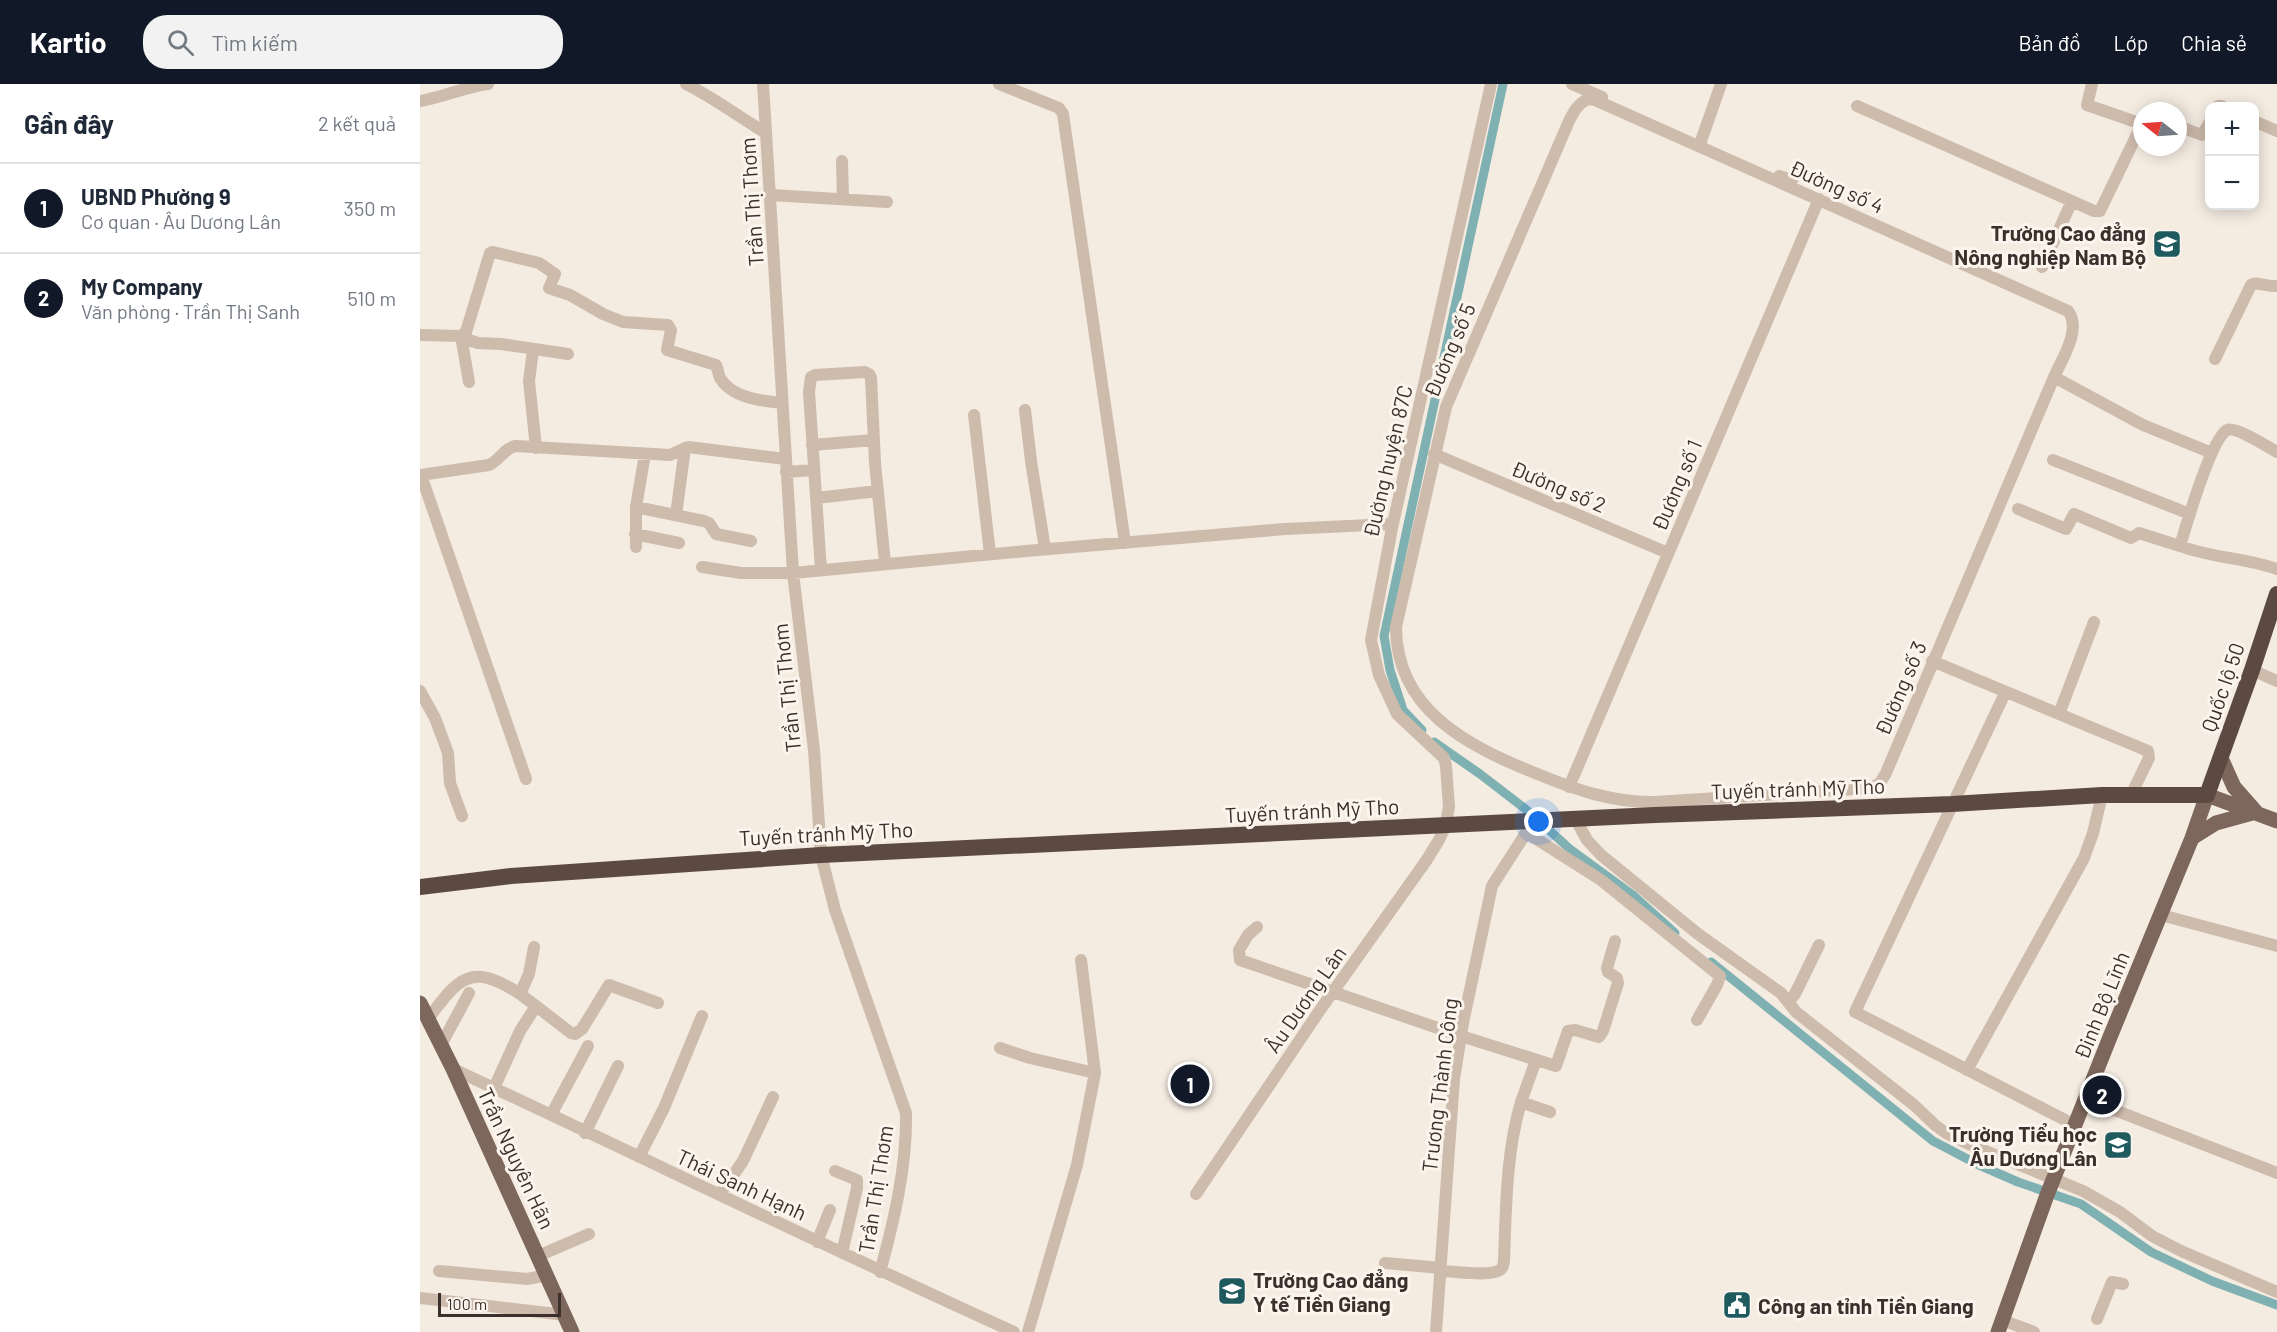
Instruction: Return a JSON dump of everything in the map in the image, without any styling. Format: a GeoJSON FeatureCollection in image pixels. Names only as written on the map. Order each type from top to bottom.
{"type":"FeatureCollection","features":[{"type":"Feature","properties":{"kind":"highway","name":"Quốc lộ 50"},"geometry":{"type":"LineString","coordinates":[[2207,795],[2253,670],[2277,594]]}},
{"type":"Feature","properties":{"kind":"highway","name":"Tuyến tránh Mỹ Tho"},"geometry":{"type":"LineString","coordinates":[[420,887],[512,876],[821,855],[1532,825],[1655,809],[1826,809],[2102,795],[2207,795]]}},
{"type":"Feature","properties":{"kind":"main road"},"geometry":{"type":"LineString","coordinates":[[2221,758],[2234,787],[2256,812]]}},
{"type":"Feature","properties":{"kind":"main road"},"geometry":{"type":"LineString","coordinates":[[2207,795],[2277,822]]}},
{"type":"Feature","properties":{"kind":"main road","name":"Đinh Bộ Lĩnh"},"geometry":{"type":"LineString","coordinates":[[2000,1326],[2051,1186],[2192,838],[2207,795]]}},
{"type":"Feature","properties":{"kind":"main road"},"geometry":{"type":"LineString","coordinates":[[2192,838],[2216,823],[2256,812]]}},
{"type":"Feature","properties":{"kind":"main road","name":"Trần Nguyên Hãn"},"geometry":{"type":"LineString","coordinates":[[423,1010],[453,1069],[572,1332]]}},
{"type":"Feature","properties":{"kind":"street"},"geometry":{"type":"LineString","coordinates":[[420,101],[442,97],[465,87],[488,84]]}},
{"type":"Feature","properties":{"kind":"street"},"geometry":{"type":"LineString","coordinates":[[686,84],[766,133]]}},
{"type":"Feature","properties":{"kind":"street","name":"Trần Thị Thơm"},"geometry":{"type":"LineString","coordinates":[[763,84],[785,459],[806,572],[813,750],[821,855],[836,910],[906,1113],[906,1134],[893,1223],[880,1272]]}},
{"type":"Feature","properties":{"kind":"street"},"geometry":{"type":"LineString","coordinates":[[999,84],[1059,108],[1063,114],[1125,543]]}},
{"type":"Feature","properties":{"kind":"street","name":"Đường huyện 87C"},"geometry":{"type":"LineString","coordinates":[[1445,827],[1449,807],[1444,758],[1397,714],[1382,685],[1373,655],[1372,627],[1392,524],[1491,84]]}},
{"type":"Feature","properties":{"kind":"street"},"geometry":{"type":"LineString","coordinates":[[1572,84],[1785,179],[1792,180],[1796,172]]}},
{"type":"Feature","properties":{"kind":"street"},"geometry":{"type":"LineString","coordinates":[[1701,141],[1722,84]]}},
{"type":"Feature","properties":{"kind":"street"},"geometry":{"type":"LineString","coordinates":[[1857,106],[2094,211],[2100,211],[2142,124],[2087,105],[2092,84]]}},
{"type":"Feature","properties":{"kind":"street","name":"Đường số 4"},"geometry":{"type":"LineString","coordinates":[[1582,102],[1588,99],[1595,100],[2068,311],[2073,317]]}},
{"type":"Feature","properties":{"kind":"street","name":"Đường số 5"},"geometry":{"type":"LineString","coordinates":[[1569,787],[1502,760],[1460,738],[1429,711],[1403,670],[1398,653],[1396,627],[1442,418],[1569,121],[1582,102]]}},
{"type":"Feature","properties":{"kind":"street"},"geometry":{"type":"LineString","coordinates":[[2259,123],[2277,131]]}},
{"type":"Feature","properties":{"kind":"street"},"geometry":{"type":"LineString","coordinates":[[2187,130],[2199,135],[2205,132]]}},
{"type":"Feature","properties":{"kind":"street"},"geometry":{"type":"LineString","coordinates":[[842,161],[843,198]]}},
{"type":"Feature","properties":{"kind":"street"},"geometry":{"type":"LineString","coordinates":[[771,195],[887,202]]}},
{"type":"Feature","properties":{"kind":"street","name":"Đường số 1"},"geometry":{"type":"LineString","coordinates":[[1569,787],[1819,199]]}},
{"type":"Feature","properties":{"kind":"street"},"geometry":{"type":"LineString","coordinates":[[2042,267],[2072,201]]}},
{"type":"Feature","properties":{"kind":"street"},"geometry":{"type":"LineString","coordinates":[[468,382],[462,335],[490,253],[493,252],[544,266],[555,274],[549,288],[570,295],[603,315],[624,322],[668,325],[671,330],[667,350],[710,361],[716,365],[719,376],[730,389],[753,399],[782,403]]}},
{"type":"Feature","properties":{"kind":"street"},"geometry":{"type":"LineString","coordinates":[[2215,359],[2251,285],[2255,283],[2277,286]]}},
{"type":"Feature","properties":{"kind":"street","name":"Đường số 3"},"geometry":{"type":"LineString","coordinates":[[1569,787],[1655,809],[1826,790],[1871,788],[1880,783],[2073,332],[2073,317]]}},
{"type":"Feature","properties":{"kind":"street"},"geometry":{"type":"LineString","coordinates":[[420,335],[462,335],[478,343],[568,354]]}},
{"type":"Feature","properties":{"kind":"street"},"geometry":{"type":"LineString","coordinates":[[533,350],[529,381],[536,447]]}},
{"type":"Feature","properties":{"kind":"street"},"geometry":{"type":"LineString","coordinates":[[806,572],[816,498],[812,470],[810,384],[811,377],[815,375],[869,374],[885,564]]}},
{"type":"Feature","properties":{"kind":"street"},"geometry":{"type":"LineString","coordinates":[[2054,377],[2143,425],[2212,453]]}},
{"type":"Feature","properties":{"kind":"street"},"geometry":{"type":"LineString","coordinates":[[1025,410],[1045,549]]}},
{"type":"Feature","properties":{"kind":"street"},"geometry":{"type":"LineString","coordinates":[[974,415],[990,554]]}},
{"type":"Feature","properties":{"kind":"street"},"geometry":{"type":"LineString","coordinates":[[2180,546],[2212,453],[2228,429],[2243,433],[2277,452]]}},
{"type":"Feature","properties":{"kind":"street"},"geometry":{"type":"LineString","coordinates":[[812,445],[874,440]]}},
{"type":"Feature","properties":{"kind":"street"},"geometry":{"type":"LineString","coordinates":[[525,779],[421,475],[489,465],[498,460],[510,447],[670,455],[688,447],[785,459]]}},
{"type":"Feature","properties":{"kind":"street"},"geometry":{"type":"LineString","coordinates":[[676,515],[685,448]]}},
{"type":"Feature","properties":{"kind":"street"},"geometry":{"type":"LineString","coordinates":[[645,454],[636,507],[636,541],[679,543]]}},
{"type":"Feature","properties":{"kind":"street","name":"Đường số 2"},"geometry":{"type":"LineString","coordinates":[[1434,454],[1668,553]]}},
{"type":"Feature","properties":{"kind":"street"},"geometry":{"type":"LineString","coordinates":[[2053,460],[2190,514]]}},
{"type":"Feature","properties":{"kind":"street"},"geometry":{"type":"LineString","coordinates":[[788,472],[812,470]]}},
{"type":"Feature","properties":{"kind":"street"},"geometry":{"type":"LineString","coordinates":[[816,498],[878,491]]}},
{"type":"Feature","properties":{"kind":"street"},"geometry":{"type":"LineString","coordinates":[[636,507],[709,523],[716,534],[751,541]]}},
{"type":"Feature","properties":{"kind":"street"},"geometry":{"type":"LineString","coordinates":[[2018,509],[2066,529],[2074,514],[2131,538],[2139,533],[2180,546],[2239,561],[2253,561],[2277,569]]}},
{"type":"Feature","properties":{"kind":"street"},"geometry":{"type":"LineString","coordinates":[[702,567],[753,574],[806,572],[1285,529],[1392,524]]}},
{"type":"Feature","properties":{"kind":"street"},"geometry":{"type":"LineString","coordinates":[[2058,714],[2094,622]]}},
{"type":"Feature","properties":{"kind":"street"},"geometry":{"type":"LineString","coordinates":[[1932,661],[2148,751],[2148,758],[2131,795]]}},
{"type":"Feature","properties":{"kind":"street"},"geometry":{"type":"LineString","coordinates":[[2253,670],[2277,681]]}},
{"type":"Feature","properties":{"kind":"street"},"geometry":{"type":"LineString","coordinates":[[420,691],[435,718],[448,753],[450,783],[462,816]]}},
{"type":"Feature","properties":{"kind":"street"},"geometry":{"type":"LineString","coordinates":[[2005,693],[1855,1012],[2075,1125]]}},
{"type":"Feature","properties":{"kind":"street"},"geometry":{"type":"LineString","coordinates":[[1826,790],[1826,809]]}},
{"type":"Feature","properties":{"kind":"street"},"geometry":{"type":"LineString","coordinates":[[1967,1070],[2084,858],[2102,795]]}},
{"type":"Feature","properties":{"kind":"street"},"geometry":{"type":"LineString","coordinates":[[1573,820],[1601,855],[1678,915],[1692,929],[1781,993],[1796,1012],[1946,1133],[2051,1186],[2104,1202],[2137,1227],[2181,1251],[2277,1292]]}},
{"type":"Feature","properties":{"kind":"street"},"geometry":{"type":"LineString","coordinates":[[1532,825],[1720,976],[1718,985],[1697,1020]]}},
{"type":"Feature","properties":{"kind":"street","name":"Trương Thành Công"},"geometry":{"type":"LineString","coordinates":[[1436,1332],[1453,1091],[1461,1036],[1492,886],[1532,825]]}},
{"type":"Feature","properties":{"kind":"street","name":"Âu Dương Lân"},"geometry":{"type":"LineString","coordinates":[[1196,1194],[1332,993],[1426,861],[1445,827]]}},
{"type":"Feature","properties":{"kind":"street"},"geometry":{"type":"LineString","coordinates":[[2161,915],[2277,946]]}},
{"type":"Feature","properties":{"kind":"street"},"geometry":{"type":"LineString","coordinates":[[1257,927],[1241,946],[1238,954],[1240,960],[1332,993],[1556,1066],[1571,1029],[1599,1037],[1617,983],[1617,978],[1607,968],[1615,941]]}},
{"type":"Feature","properties":{"kind":"street"},"geometry":{"type":"LineString","coordinates":[[1788,1002],[1795,994],[1819,945]]}},
{"type":"Feature","properties":{"kind":"street"},"geometry":{"type":"LineString","coordinates":[[520,994],[529,974],[534,947]]}},
{"type":"Feature","properties":{"kind":"street"},"geometry":{"type":"LineString","coordinates":[[1028,1332],[1077,1165],[1095,1073],[1081,960]]}},
{"type":"Feature","properties":{"kind":"street"},"geometry":{"type":"LineString","coordinates":[[423,1010],[465,979],[479,978],[507,985],[575,1034],[582,1029],[609,985],[658,1003]]}},
{"type":"Feature","properties":{"kind":"street"},"geometry":{"type":"LineString","coordinates":[[441,1045],[469,993]]}},
{"type":"Feature","properties":{"kind":"street"},"geometry":{"type":"LineString","coordinates":[[494,1088],[520,1031],[536,1006]]}},
{"type":"Feature","properties":{"kind":"street"},"geometry":{"type":"LineString","coordinates":[[639,1157],[664,1108],[702,1016]]}},
{"type":"Feature","properties":{"kind":"street"},"geometry":{"type":"LineString","coordinates":[[551,1115],[588,1046]]}},
{"type":"Feature","properties":{"kind":"street"},"geometry":{"type":"LineString","coordinates":[[1000,1048],[1030,1058],[1095,1073]]}},
{"type":"Feature","properties":{"kind":"street"},"geometry":{"type":"LineString","coordinates":[[1385,1263],[1477,1273],[1498,1271],[1503,1266],[1513,1129],[1536,1060]]}},
{"type":"Feature","properties":{"kind":"street"},"geometry":{"type":"LineString","coordinates":[[585,1132],[618,1066]]}},
{"type":"Feature","properties":{"kind":"street","name":"Thái Sanh Hạnh"},"geometry":{"type":"LineString","coordinates":[[453,1069],[880,1272],[1014,1332]]}},
{"type":"Feature","properties":{"kind":"street"},"geometry":{"type":"LineString","coordinates":[[720,1194],[743,1161],[773,1097]]}},
{"type":"Feature","properties":{"kind":"street"},"geometry":{"type":"LineString","coordinates":[[2086,1098],[2277,1173]]}},
{"type":"Feature","properties":{"kind":"street"},"geometry":{"type":"LineString","coordinates":[[1521,1102],[1550,1112]]}},
{"type":"Feature","properties":{"kind":"street"},"geometry":{"type":"LineString","coordinates":[[835,1171],[857,1180],[842,1253]]}},
{"type":"Feature","properties":{"kind":"street"},"geometry":{"type":"LineString","coordinates":[[818,1242],[830,1210]]}},
{"type":"Feature","properties":{"kind":"street"},"geometry":{"type":"LineString","coordinates":[[538,1256],[589,1234]]}},
{"type":"Feature","properties":{"kind":"street"},"geometry":{"type":"LineString","coordinates":[[439,1271],[527,1278],[547,1275]]}},
{"type":"Feature","properties":{"kind":"street"},"geometry":{"type":"LineString","coordinates":[[2097,1319],[2112,1282],[2123,1284]]}},
{"type":"Feature","properties":{"kind":"street"},"geometry":{"type":"LineString","coordinates":[[420,1298],[565,1315]]}},
{"type":"Feature","properties":{"kind":"street"},"geometry":{"type":"LineString","coordinates":[[2000,1326],[2034,1332]]}},
{"type":"Feature","properties":{"kind":"waterway"},"geometry":{"type":"LineString","coordinates":[[1422,730],[1403,710],[1390,670],[1384,636],[1503,84]]}},
{"type":"Feature","properties":{"kind":"waterway"},"geometry":{"type":"LineString","coordinates":[[1434,742],[1528,811],[1571,850],[1634,896],[1675,933]]}},
{"type":"Feature","properties":{"kind":"waterway"},"geometry":{"type":"LineString","coordinates":[[1711,962],[1933,1141],[2018,1182],[2081,1204],[2151,1252],[2212,1281],[2277,1305]]}},
{"type":"Feature","properties":{"kind":"place","name":"Trường Cao đẳng Nông nghiệp Nam Bộ"},"geometry":{"type":"Point","coordinates":[2167,244]}},
{"type":"Feature","properties":{"kind":"place","name":"UBND Phường 9"},"geometry":{"type":"Point","coordinates":[1190,1084]}},
{"type":"Feature","properties":{"kind":"place","name":"My Company"},"geometry":{"type":"Point","coordinates":[2102,1095]}},
{"type":"Feature","properties":{"kind":"place","name":"Trường Tiểu học Âu Dương Lân"},"geometry":{"type":"Point","coordinates":[2118,1145]}},
{"type":"Feature","properties":{"kind":"place","name":"Trường Cao đẳng Y tế Tiền Giang"},"geometry":{"type":"Point","coordinates":[1232,1291]}},
{"type":"Feature","properties":{"kind":"place","name":"Công an tỉnh Tiền Giang"},"geometry":{"type":"Point","coordinates":[1737,1305]}}]}
